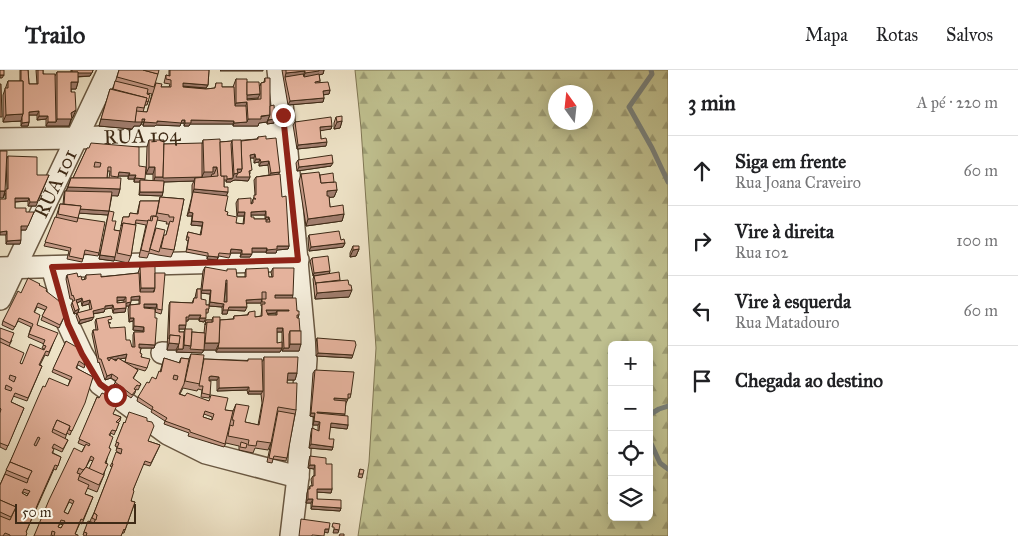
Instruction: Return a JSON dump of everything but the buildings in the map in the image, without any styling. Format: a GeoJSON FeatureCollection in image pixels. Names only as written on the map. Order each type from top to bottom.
{"type":"FeatureCollection","features":[{"type":"Feature","properties":{"kind":"street","name":"RUA 101"},"geometry":{"type":"LineString","coordinates":[[0,299],[7,268],[77,138],[109,70]]}},
{"type":"Feature","properties":{"kind":"street"},"geometry":{"type":"LineString","coordinates":[[278,70],[298,260],[306,359],[298,477],[291,536]]}},
{"type":"Feature","properties":{"kind":"street","name":"RUA 104"},"geometry":{"type":"LineString","coordinates":[[0,139],[285,130]]}},
{"type":"Feature","properties":{"kind":"street"},"geometry":{"type":"LineString","coordinates":[[7,268],[298,260]]}},
{"type":"Feature","properties":{"kind":"street"},"geometry":{"type":"LineString","coordinates":[[52,267],[68,324],[82,354],[100,384],[168,434],[200,450],[298,477]]}},
{"type":"Feature","properties":{"kind":"street"},"geometry":{"type":"LineString","coordinates":[[162,353],[306,359]]}},
{"type":"Feature","properties":{"kind":"green space"},"geometry":{"type":"Polygon","coordinates":[[[355,70],[668,70],[668,536],[358,536],[369,462],[376,348],[361,128],[355,70]]]}},
{"type":"Feature","properties":{"kind":"waterway"},"geometry":{"type":"LineString","coordinates":[[651,70],[652,74],[629,107],[668,182]]}},
{"type":"Feature","properties":{"kind":"waterway"},"geometry":{"type":"LineString","coordinates":[[653,413],[668,406]]}},
{"type":"Feature","properties":{"kind":"waterway"},"geometry":{"type":"LineString","coordinates":[[653,448],[660,463],[668,469]]}},
{"type":"Feature","properties":{"kind":"route"},"geometry":{"type":"LineString","coordinates":[[115,395],[100,384],[82,354],[68,324],[52,267],[298,260],[283,115]]}}]}
